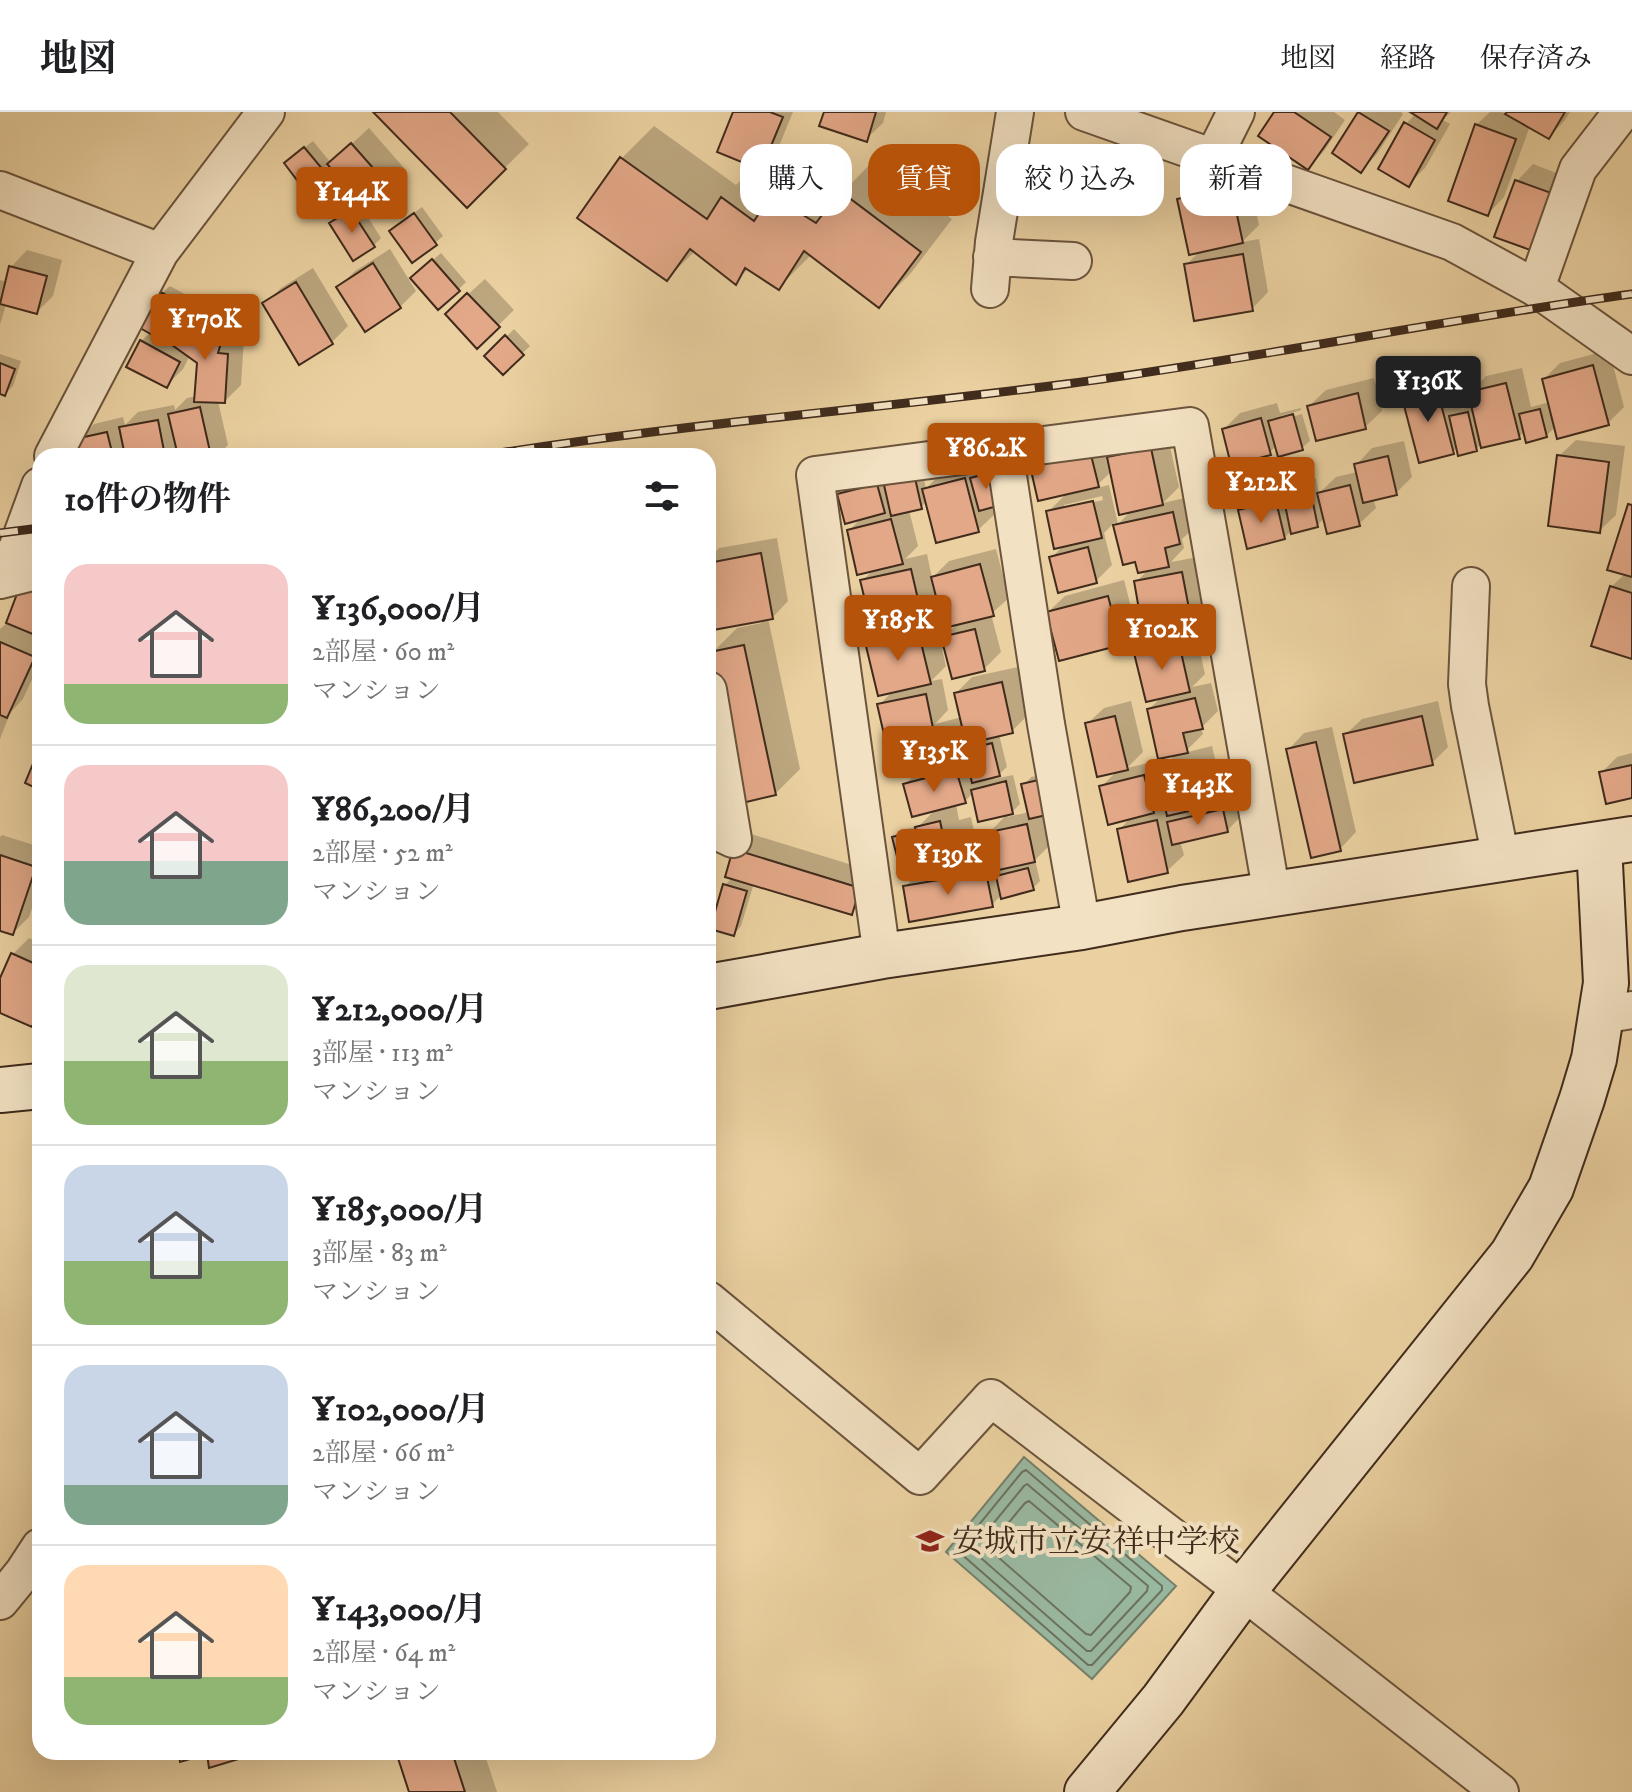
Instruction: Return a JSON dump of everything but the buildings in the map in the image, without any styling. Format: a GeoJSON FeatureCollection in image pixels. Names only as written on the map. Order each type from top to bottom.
{"type":"FeatureCollection","features":[{"type":"Feature","properties":{"kind":"street"},"geometry":{"type":"LineString","coordinates":[[57,448],[160,252],[266,112]]}},
{"type":"Feature","properties":{"kind":"street"},"geometry":{"type":"LineString","coordinates":[[1015,112],[991,273],[1073,261]]}},
{"type":"Feature","properties":{"kind":"street"},"geometry":{"type":"LineString","coordinates":[[1084,112],[1180,146]]}},
{"type":"Feature","properties":{"kind":"street"},"geometry":{"type":"LineString","coordinates":[[1220,144],[1236,112]]}},
{"type":"Feature","properties":{"kind":"street"},"geometry":{"type":"LineString","coordinates":[[1536,288],[1578,169],[1622,112]]}},
{"type":"Feature","properties":{"kind":"street"},"geometry":{"type":"LineString","coordinates":[[1292,186],[1452,242],[1536,288],[1632,356]]}},
{"type":"Feature","properties":{"kind":"street"},"geometry":{"type":"LineString","coordinates":[[0,190],[160,252]]}},
{"type":"Feature","properties":{"kind":"street"},"geometry":{"type":"LineString","coordinates":[[882,956],[815,475],[1190,426],[1272,895]]}},
{"type":"Feature","properties":{"kind":"street"},"geometry":{"type":"LineString","coordinates":[[1004,450],[1046,724],[1082,927]]}},
{"type":"Feature","properties":{"kind":"street"},"geometry":{"type":"LineString","coordinates":[[0,573],[17,549],[32,508]]}},
{"type":"Feature","properties":{"kind":"street"},"geometry":{"type":"LineString","coordinates":[[0,580],[32,572]]}},
{"type":"Feature","properties":{"kind":"street"},"geometry":{"type":"LineString","coordinates":[[1471,586],[1467,684],[1501,859]]}},
{"type":"Feature","properties":{"kind":"street"},"geometry":{"type":"LineString","coordinates":[[716,738],[733,839],[716,831]]}},
{"type":"Feature","properties":{"kind":"street"},"geometry":{"type":"LineString","coordinates":[[716,986],[1182,908],[1616,842],[1606,983],[1616,1013],[1594,1059],[1551,1188],[1512,1255],[1243,1591],[1163,1700],[1087,1792]]}},
{"type":"Feature","properties":{"kind":"street"},"geometry":{"type":"LineString","coordinates":[[0,1090],[32,1087]]}},
{"type":"Feature","properties":{"kind":"street"},"geometry":{"type":"LineString","coordinates":[[716,1307],[920,1476],[991,1398],[1500,1792]]}},
{"type":"Feature","properties":{"kind":"street"},"geometry":{"type":"LineString","coordinates":[[0,1601],[32,1559]]}},
{"type":"Feature","properties":{"kind":"water"},"geometry":{"type":"Polygon","coordinates":[[[1024,1457],[1176,1586],[1092,1679],[946,1552],[1024,1457]]]}},
{"type":"Feature","properties":{"kind":"railway"},"geometry":{"type":"LineString","coordinates":[[533,448],[1130,375],[1632,294]]}},
{"type":"Feature","properties":{"kind":"railway"},"geometry":{"type":"LineString","coordinates":[[0,533],[32,529]]}},
{"type":"Feature","properties":{"kind":"place","name":"安城市立安祥中学校"},"geometry":{"type":"Point","coordinates":[930,1541]}}]}
